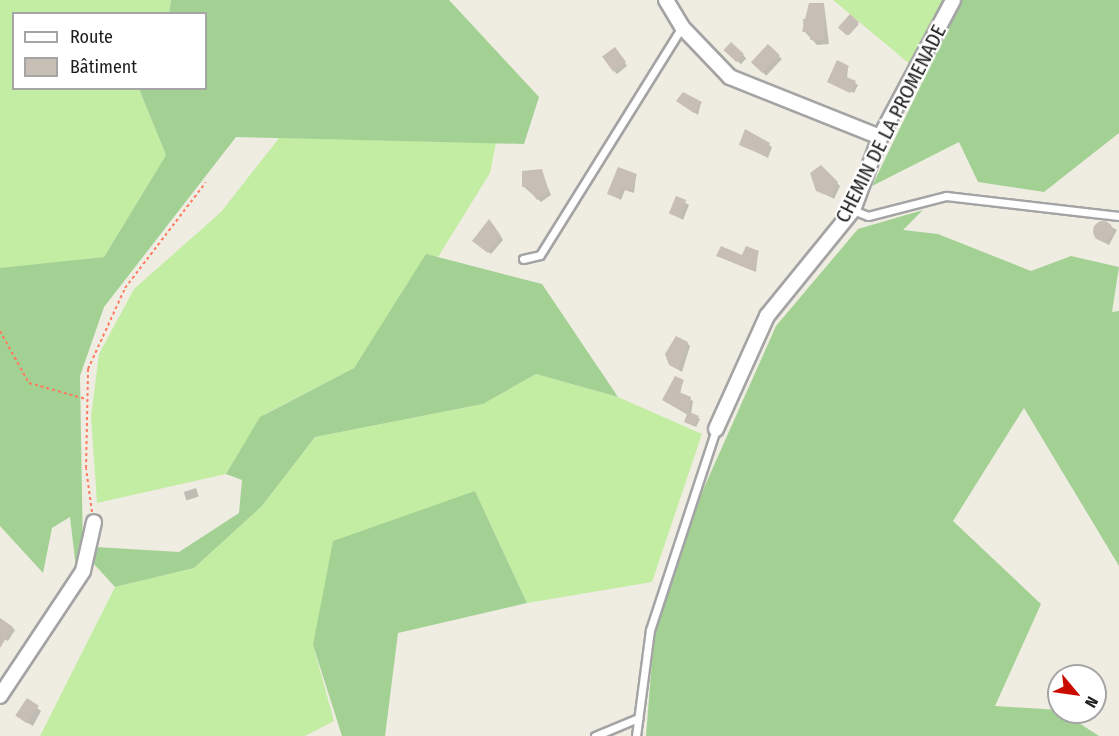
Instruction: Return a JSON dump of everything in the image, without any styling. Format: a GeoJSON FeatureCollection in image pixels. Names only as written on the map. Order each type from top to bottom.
{"type":"FeatureCollection","features":[{"type":"Feature","properties":{"kind":"street"},"geometry":{"type":"LineString","coordinates":[[666,0],[682,27],[715,65],[743,84],[880,137]]}},
{"type":"Feature","properties":{"kind":"street","name":"CHEMIN DE LA PROMENADE"},"geometry":{"type":"LineString","coordinates":[[716,429],[767,316],[853,210],[880,137],[953,0]]}},
{"type":"Feature","properties":{"kind":"street"},"geometry":{"type":"LineString","coordinates":[[0,696],[83,571],[94,522]]}},
{"type":"Feature","properties":{"kind":"lane"},"geometry":{"type":"LineString","coordinates":[[523,259],[540,255],[682,27]]}},
{"type":"Feature","properties":{"kind":"lane"},"geometry":{"type":"LineString","coordinates":[[853,210],[868,216],[946,196],[1119,216]]}},
{"type":"Feature","properties":{"kind":"lane"},"geometry":{"type":"LineString","coordinates":[[636,736],[650,630],[716,429]]}},
{"type":"Feature","properties":{"kind":"lane"},"geometry":{"type":"LineString","coordinates":[[595,736],[638,718]]}},
{"type":"Feature","properties":{"kind":"path"},"geometry":{"type":"LineString","coordinates":[[94,522],[86,468],[88,369],[125,288],[206,182]]}},
{"type":"Feature","properties":{"kind":"path"},"geometry":{"type":"LineString","coordinates":[[0,331],[29,383],[86,399]]}},
{"type":"Feature","properties":{"kind":"green space"},"geometry":{"type":"Polygon","coordinates":[[[0,0],[171,0],[169,12],[12,12],[12,90],[139,90],[166,155],[104,257],[0,269],[0,0]]]}},
{"type":"Feature","properties":{"kind":"green space"},"geometry":{"type":"Polygon","coordinates":[[[171,0],[449,0],[539,97],[524,144],[236,137],[104,307],[80,376],[83,555],[76,568],[70,517],[52,528],[43,573],[0,526],[0,268],[104,257],[166,155],[139,90],[207,90],[207,12],[169,12],[171,0]]]}},
{"type":"Feature","properties":{"kind":"green space"},"geometry":{"type":"Polygon","coordinates":[[[833,0],[946,0],[912,66],[833,0]]]}},
{"type":"Feature","properties":{"kind":"green space"},"geometry":{"type":"Polygon","coordinates":[[[962,0],[1119,0],[1119,133],[1044,192],[978,182],[959,142],[872,186],[962,0]]]}},
{"type":"Feature","properties":{"kind":"green space"},"geometry":{"type":"Polygon","coordinates":[[[279,138],[496,143],[490,173],[438,257],[426,255],[354,368],[265,414],[226,474],[97,503],[91,417],[99,354],[134,289],[221,212],[279,138]]]}},
{"type":"Feature","properties":{"kind":"green space"},"geometry":{"type":"Polygon","coordinates":[[[923,210],[903,230],[938,234],[1031,271],[1071,256],[1119,267],[1112,312],[1119,311],[1119,566],[1024,408],[953,521],[1041,604],[995,706],[1047,709],[1047,724],[1081,724],[1099,736],[646,736],[654,635],[690,519],[776,326],[858,229],[923,210]]]}},
{"type":"Feature","properties":{"kind":"green space"},"geometry":{"type":"Polygon","coordinates":[[[426,254],[542,284],[618,397],[536,374],[483,404],[315,437],[262,506],[194,568],[115,587],[94,564],[96,547],[179,552],[239,513],[242,480],[226,474],[260,417],[354,368],[426,254]]]}},
{"type":"Feature","properties":{"kind":"green space"},"geometry":{"type":"Polygon","coordinates":[[[536,374],[618,397],[702,434],[652,582],[527,603],[475,491],[313,645],[334,721],[305,736],[40,736],[115,587],[194,568],[262,506],[315,437],[483,404],[536,374]]]}},
{"type":"Feature","properties":{"kind":"green space"},"geometry":{"type":"Polygon","coordinates":[[[475,491],[527,603],[398,633],[385,736],[342,736],[313,645],[333,541],[475,491]]]}},
{"type":"Feature","properties":{"kind":"building"},"geometry":{"type":"Polygon","coordinates":[[[809,3],[824,3],[825,40],[810,40],[810,32],[802,32],[809,3]]]}},
{"type":"Feature","properties":{"kind":"building"},"geometry":{"type":"Polygon","coordinates":[[[850,14],[859,22],[847,35],[838,27],[850,14]]]}},
{"type":"Feature","properties":{"kind":"building"},"geometry":{"type":"Polygon","coordinates":[[[731,42],[744,54],[737,62],[723,50],[731,42]]]}},
{"type":"Feature","properties":{"kind":"building"},"geometry":{"type":"Polygon","coordinates":[[[768,44],[780,55],[763,73],[751,62],[768,44]]]}},
{"type":"Feature","properties":{"kind":"building"},"geometry":{"type":"Polygon","coordinates":[[[615,47],[626,62],[613,72],[602,56],[615,47]]]}},
{"type":"Feature","properties":{"kind":"building"},"geometry":{"type":"Polygon","coordinates":[[[837,60],[849,66],[844,76],[856,81],[850,93],[827,82],[837,60]]]}},
{"type":"Feature","properties":{"kind":"building"},"geometry":{"type":"Polygon","coordinates":[[[683,92],[702,102],[694,113],[676,101],[683,92]]]}},
{"type":"Feature","properties":{"kind":"building"},"geometry":{"type":"Polygon","coordinates":[[[745,129],[770,143],[765,156],[739,145],[745,129]]]}},
{"type":"Feature","properties":{"kind":"building"},"geometry":{"type":"Polygon","coordinates":[[[821,165],[838,182],[831,197],[816,191],[810,173],[821,165]]]}},
{"type":"Feature","properties":{"kind":"building"},"geometry":{"type":"Polygon","coordinates":[[[618,167],[637,174],[631,192],[622,188],[618,198],[607,194],[618,167]]]}},
{"type":"Feature","properties":{"kind":"building"},"geometry":{"type":"Polygon","coordinates":[[[542,169],[549,192],[537,200],[528,187],[522,187],[522,171],[542,169]]]}},
{"type":"Feature","properties":{"kind":"building"},"geometry":{"type":"Polygon","coordinates":[[[676,196],[686,200],[679,218],[669,214],[676,196]]]}},
{"type":"Feature","properties":{"kind":"building"},"geometry":{"type":"Polygon","coordinates":[[[489,219],[501,236],[488,253],[472,241],[489,219]]]}},
{"type":"Feature","properties":{"kind":"building"},"geometry":{"type":"Polygon","coordinates":[[[1103,221],[1110,224],[1113,231],[1110,238],[1103,241],[1096,238],[1093,231],[1096,224],[1103,221]]]}},
{"type":"Feature","properties":{"kind":"building"},"geometry":{"type":"Polygon","coordinates":[[[721,246],[742,255],[746,246],[759,251],[754,271],[716,256],[721,246]]]}},
{"type":"Feature","properties":{"kind":"building"},"geometry":{"type":"Polygon","coordinates":[[[676,336],[688,342],[679,370],[669,365],[665,354],[676,336]]]}},
{"type":"Feature","properties":{"kind":"building"},"geometry":{"type":"Polygon","coordinates":[[[675,376],[684,380],[679,392],[691,397],[689,412],[699,416],[694,426],[684,422],[687,414],[662,400],[675,376]]]}},
{"type":"Feature","properties":{"kind":"building"},"geometry":{"type":"Polygon","coordinates":[[[0,618],[13,627],[0,648],[0,618]]]}},
{"type":"Feature","properties":{"kind":"building"},"geometry":{"type":"Polygon","coordinates":[[[27,698],[39,706],[27,723],[15,715],[27,698]]]}}]}
